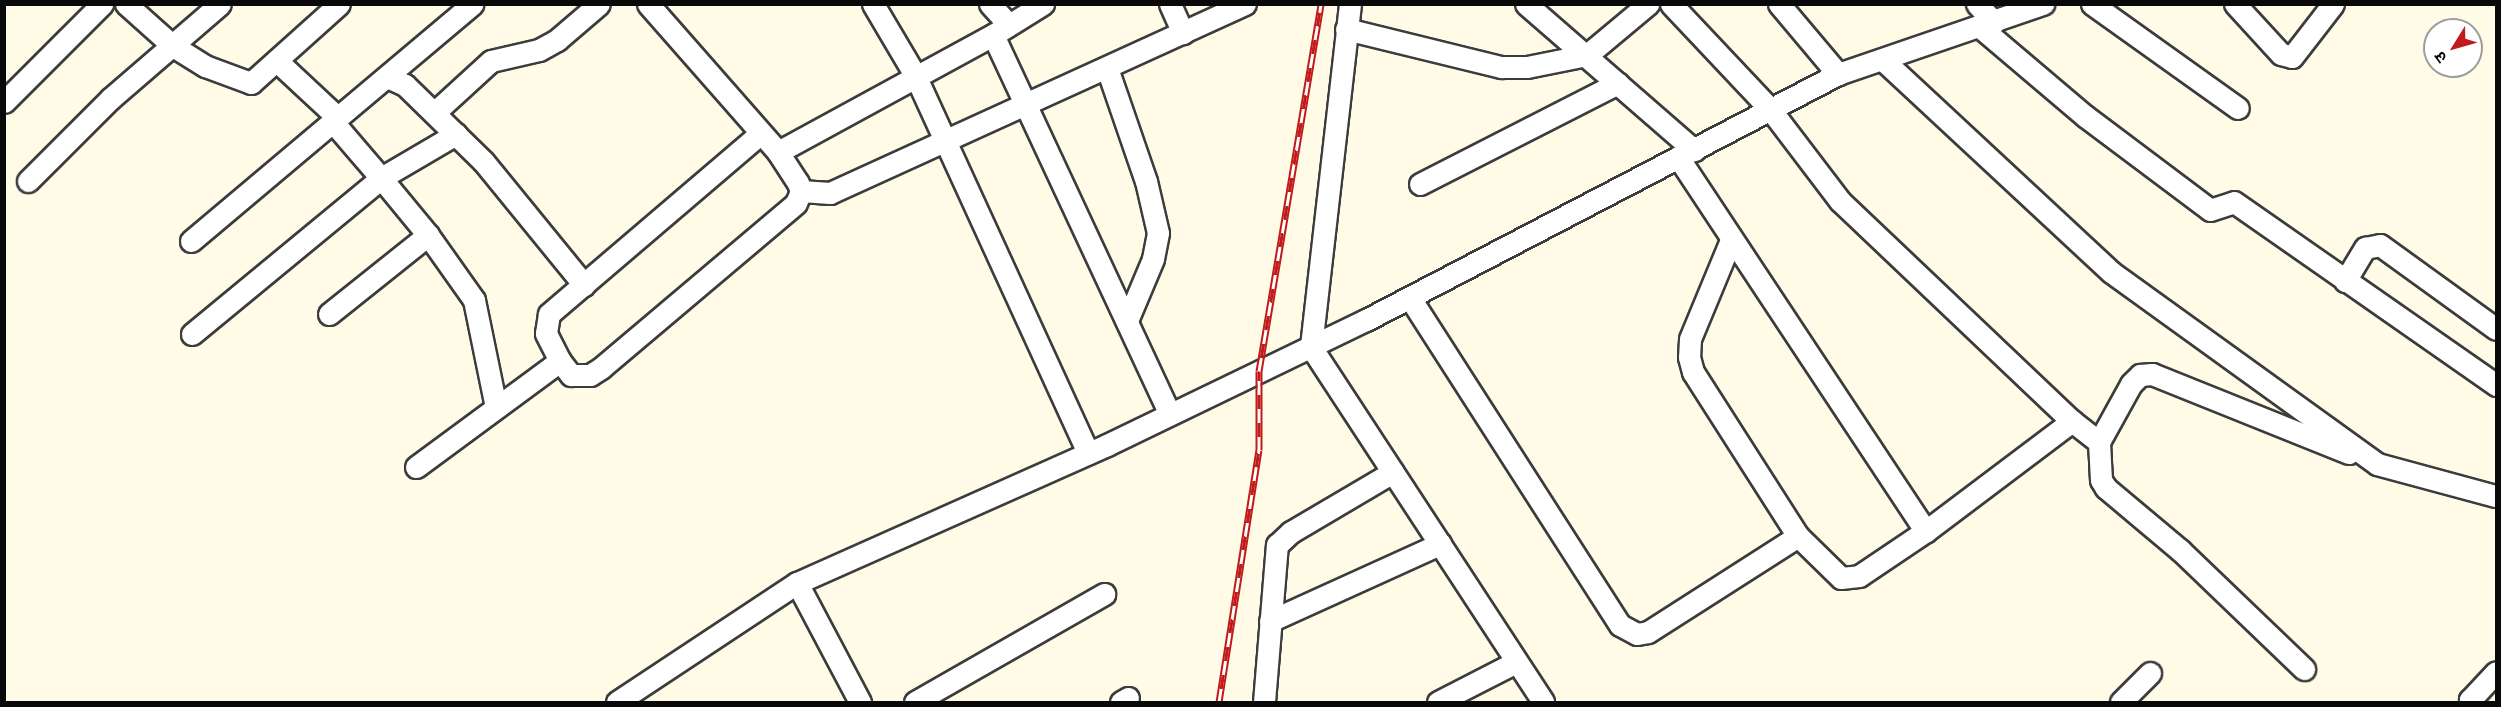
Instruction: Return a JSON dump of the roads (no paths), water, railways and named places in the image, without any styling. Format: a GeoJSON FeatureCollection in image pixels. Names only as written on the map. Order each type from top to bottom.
{"type":"FeatureCollection","features":[{"type":"Feature","properties":{"kind":"street"},"geometry":{"type":"LineString","coordinates":[[4,102],[102,4]]}},
{"type":"Feature","properties":{"kind":"street"},"geometry":{"type":"LineString","coordinates":[[126,4],[172,45],[205,66],[243,83],[251,83],[278,62],[339,4]]}},
{"type":"Feature","properties":{"kind":"street"},"geometry":{"type":"LineString","coordinates":[[28,181],[110,99],[220,4]]}},
{"type":"Feature","properties":{"kind":"street"},"geometry":{"type":"LineString","coordinates":[[190,241],[471,4]]}},
{"type":"Feature","properties":{"kind":"street"},"geometry":{"type":"LineString","coordinates":[[434,113],[491,61],[539,50],[557,40],[599,4]]}},
{"type":"Feature","properties":{"kind":"street"},"geometry":{"type":"LineString","coordinates":[[648,4],[778,152],[801,191]]}},
{"type":"Feature","properties":{"kind":"street"},"geometry":{"type":"LineString","coordinates":[[873,4],[915,75],[944,144],[1088,453]]}},
{"type":"Feature","properties":{"kind":"street"},"geometry":{"type":"LineString","coordinates":[[990,4],[1028,105],[1169,413]]}},
{"type":"Feature","properties":{"kind":"street"},"geometry":{"type":"LineString","coordinates":[[778,152],[1001,30],[1043,4]]}},
{"type":"Feature","properties":{"kind":"street"},"geometry":{"type":"LineString","coordinates":[[1170,4],[1183,33]]}},
{"type":"Feature","properties":{"kind":"street"},"geometry":{"type":"LineString","coordinates":[[801,191],[830,193],[944,144],[1245,4]]}},
{"type":"Feature","properties":{"kind":"street"},"geometry":{"type":"LineString","coordinates":[[1350,4],[1311,347],[1543,702]]}},
{"type":"Feature","properties":{"kind":"street"},"geometry":{"type":"LineString","coordinates":[[1526,4],[1618,83],[1686,154],[1731,240],[1926,531]]}},
{"type":"Feature","properties":{"kind":"street"},"geometry":{"type":"LineString","coordinates":[[1346,29],[1501,67],[1527,67],[1587,55],[1647,4]]}},
{"type":"Feature","properties":{"kind":"street"},"geometry":{"type":"LineString","coordinates":[[1671,4],[1770,109],[1840,201],[2072,421],[2099,442]]}},
{"type":"Feature","properties":{"kind":"street"},"geometry":{"type":"LineString","coordinates":[[1779,4],[1838,74]]}},
{"type":"Feature","properties":{"kind":"street"},"geometry":{"type":"LineString","coordinates":[[1977,4],[1987,25],[2085,116],[2210,210],[2234,202],[2496,385]]}},
{"type":"Feature","properties":{"kind":"street"},"geometry":{"type":"LineString","coordinates":[[617,702],[797,584],[1088,453],[1311,347],[1410,298],[1838,74],[2043,4]]}},
{"type":"Feature","properties":{"kind":"street"},"geometry":{"type":"LineString","coordinates":[[2092,4],[2238,108]]}},
{"type":"Feature","properties":{"kind":"street"},"geometry":{"type":"LineString","coordinates":[[2235,4],[2281,54],[2292,57],[2333,4]]}},
{"type":"Feature","properties":{"kind":"street"},"geometry":{"type":"LineString","coordinates":[[1883,60],[2111,272],[2378,464]]}},
{"type":"Feature","properties":{"kind":"street"},"geometry":{"type":"LineString","coordinates":[[278,62],[335,120],[428,235],[474,300],[496,407]]}},
{"type":"Feature","properties":{"kind":"street"},"geometry":{"type":"LineString","coordinates":[[1107,68],[1146,181],[1158,233],[1153,259],[1127,321]]}},
{"type":"Feature","properties":{"kind":"street"},"geometry":{"type":"LineString","coordinates":[[387,77],[405,85],[483,161],[584,285]]}},
{"type":"Feature","properties":{"kind":"street"},"geometry":{"type":"LineString","coordinates":[[1420,184],[1618,83]]}},
{"type":"Feature","properties":{"kind":"street"},"geometry":{"type":"LineString","coordinates":[[192,334],[381,178],[456,134]]}},
{"type":"Feature","properties":{"kind":"street"},"geometry":{"type":"LineString","coordinates":[[760,134],[546,320],[546,333],[560,361],[571,375],[590,375],[601,368],[796,203],[801,191]]}},
{"type":"Feature","properties":{"kind":"street"},"geometry":{"type":"LineString","coordinates":[[329,314],[428,235]]}},
{"type":"Feature","properties":{"kind":"street"},"geometry":{"type":"LineString","coordinates":[[1731,240],[1690,339],[1691,364],[1798,536],[1841,578],[1859,576],[1926,531],[2072,421]]}},
{"type":"Feature","properties":{"kind":"street"},"geometry":{"type":"LineString","coordinates":[[2345,281],[2365,248],[2380,245],[2496,329]]}},
{"type":"Feature","properties":{"kind":"street"},"geometry":{"type":"LineString","coordinates":[[1410,298],[1620,625],[1636,634],[1648,632],[1798,536]]}},
{"type":"Feature","properties":{"kind":"street"},"geometry":{"type":"LineString","coordinates":[[416,467],[560,361]]}},
{"type":"Feature","properties":{"kind":"street"},"geometry":{"type":"LineString","coordinates":[[2304,669],[2180,550],[2106,488],[2101,480],[2099,442],[2131,384],[2140,375],[2152,374],[2378,464],[2496,496]]}},
{"type":"Feature","properties":{"kind":"street"},"geometry":{"type":"LineString","coordinates":[[1264,702],[1277,545],[1291,532],[1393,472]]}},
{"type":"Feature","properties":{"kind":"street"},"geometry":{"type":"LineString","coordinates":[[1270,621],[1440,544]]}},
{"type":"Feature","properties":{"kind":"street"},"geometry":{"type":"LineString","coordinates":[[797,584],[860,702]]}},
{"type":"Feature","properties":{"kind":"street"},"geometry":{"type":"LineString","coordinates":[[915,702],[1104,594]]}},
{"type":"Feature","properties":{"kind":"street"},"geometry":{"type":"LineString","coordinates":[[1438,702],[1516,662]]}},
{"type":"Feature","properties":{"kind":"street"},"geometry":{"type":"LineString","coordinates":[[2473,702],[2470,700],[2496,672]]}},
{"type":"Feature","properties":{"kind":"street"},"geometry":{"type":"LineString","coordinates":[[2121,702],[2150,674]]}},
{"type":"Feature","properties":{"kind":"railway"},"geometry":{"type":"LineString","coordinates":[[1219,702],[1259,450],[1259,371],[1321,4]]}}]}
